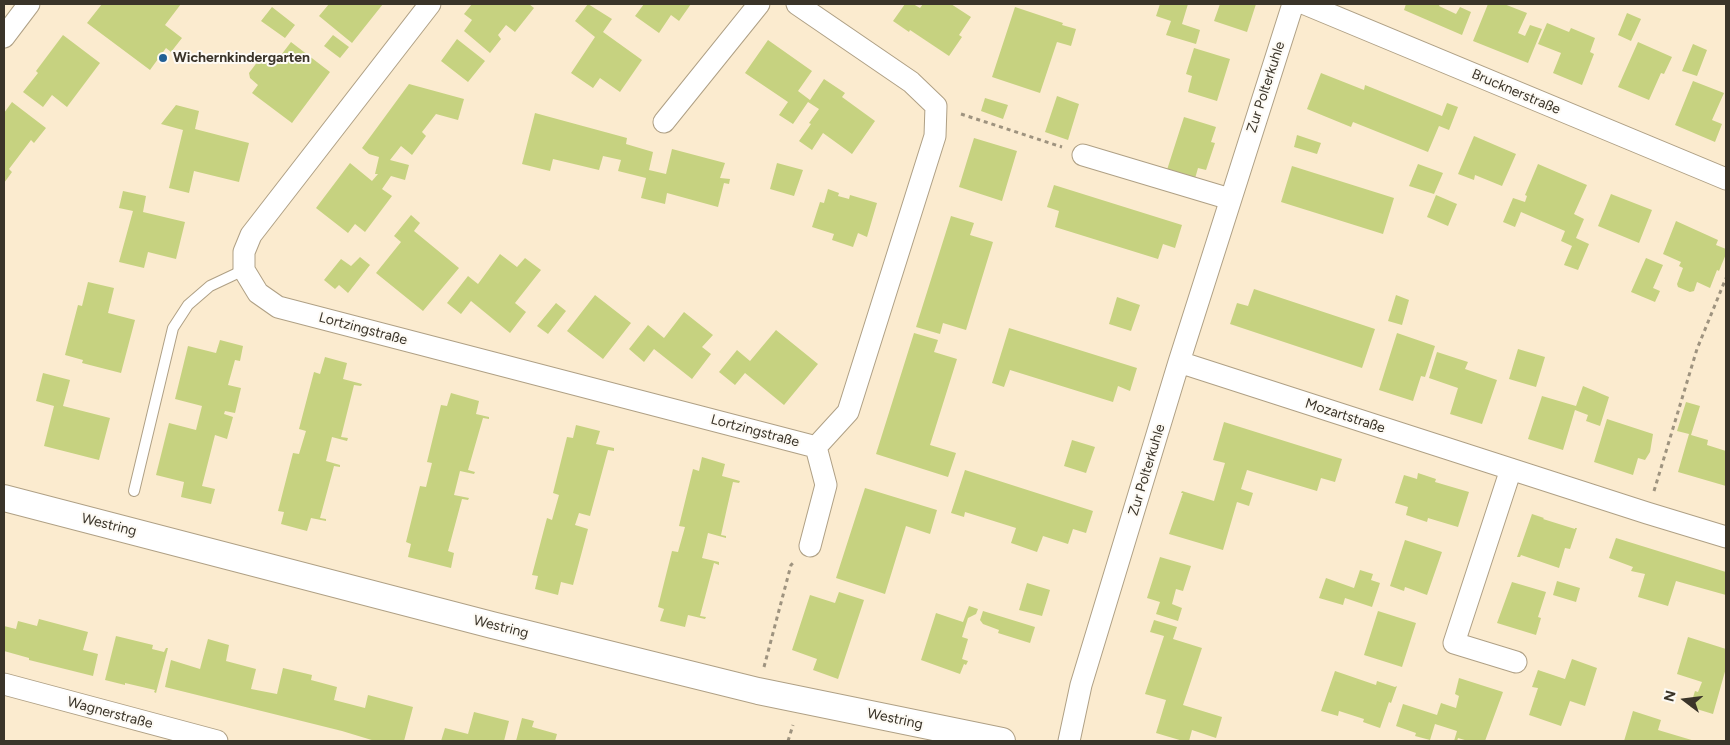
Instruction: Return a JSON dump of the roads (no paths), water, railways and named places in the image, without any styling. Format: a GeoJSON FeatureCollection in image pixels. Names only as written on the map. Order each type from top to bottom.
{"type":"FeatureCollection","features":[{"type":"Feature","properties":{"kind":"street"},"geometry":{"type":"LineString","coordinates":[[4,37],[29,4]]}},
{"type":"Feature","properties":{"kind":"street"},"geometry":{"type":"LineString","coordinates":[[244,270],[244,252],[251,235],[430,4]]}},
{"type":"Feature","properties":{"kind":"street"},"geometry":{"type":"LineString","coordinates":[[664,122],[759,4]]}},
{"type":"Feature","properties":{"kind":"street","name":"Lortzingstraße"},"geometry":{"type":"LineString","coordinates":[[797,4],[912,82],[936,106],[935,136],[848,412],[816,447]]}},
{"type":"Feature","properties":{"kind":"street","name":"Zur Polterkuhle"},"geometry":{"type":"LineString","coordinates":[[1069,741],[1081,685],[1230,200],[1293,4]]}},
{"type":"Feature","properties":{"kind":"street","name":"Brucknerstraße"},"geometry":{"type":"LineString","coordinates":[[1305,4],[1726,180]]}},
{"type":"Feature","properties":{"kind":"street"},"geometry":{"type":"LineString","coordinates":[[1084,155],[1230,200]]}},
{"type":"Feature","properties":{"kind":"street","name":"Lortzingstraße"},"geometry":{"type":"LineString","coordinates":[[244,270],[258,293],[278,306],[816,447]]}},
{"type":"Feature","properties":{"kind":"street","name":"Mozartstraße"},"geometry":{"type":"LineString","coordinates":[[1180,362],[1726,537]]}},
{"type":"Feature","properties":{"kind":"street","name":"Lortzingstraße"},"geometry":{"type":"LineString","coordinates":[[810,546],[826,485],[816,447]]}},
{"type":"Feature","properties":{"kind":"street"},"geometry":{"type":"LineString","coordinates":[[1511,469],[1454,642],[1516,662]]}},
{"type":"Feature","properties":{"kind":"street","name":"Westring"},"geometry":{"type":"LineString","coordinates":[[4,498],[492,625],[758,691],[1002,741]]}},
{"type":"Feature","properties":{"kind":"street","name":"Wagnerstraße"},"geometry":{"type":"LineString","coordinates":[[4,684],[217,741]]}},
{"type":"Feature","properties":{"kind":"lane"},"geometry":{"type":"LineString","coordinates":[[134,491],[173,328],[188,304],[210,286],[244,270]]}},
{"type":"Feature","properties":{"kind":"place","name":"Wichernkindergarten"},"geometry":{"type":"Point","coordinates":[163,58]}}]}
